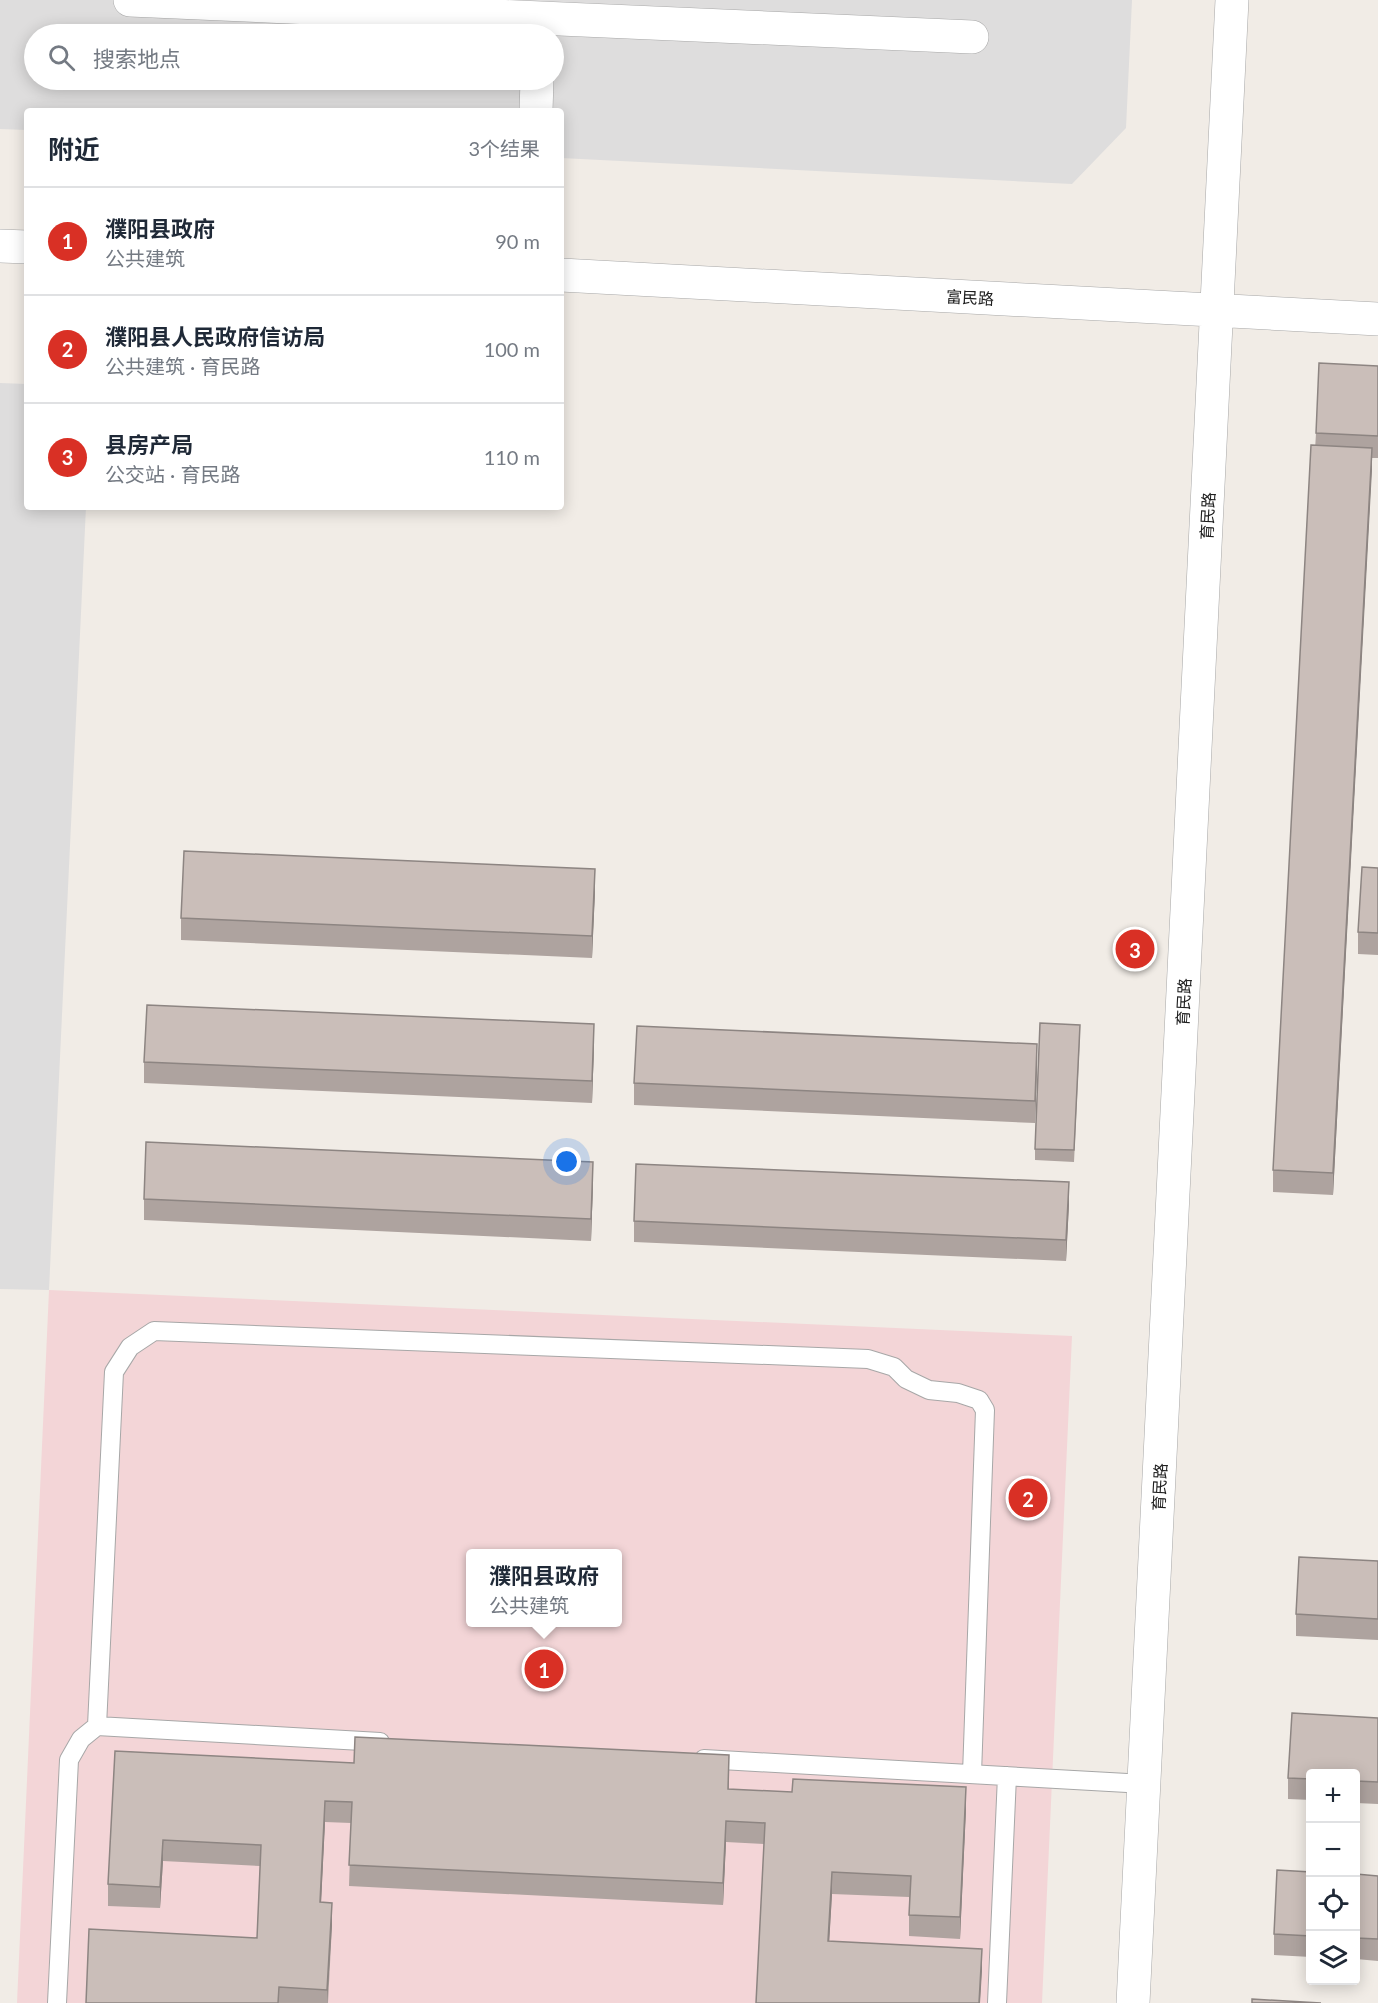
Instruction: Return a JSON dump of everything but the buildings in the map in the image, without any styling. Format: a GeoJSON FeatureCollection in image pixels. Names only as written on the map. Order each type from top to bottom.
{"type":"FeatureCollection","features":[{"type":"Feature","properties":{"kind":"street"},"geometry":{"type":"LineString","coordinates":[[130,0],[508,24]]}},
{"type":"Feature","properties":{"kind":"street","name":"育民路"},"geometry":{"type":"LineString","coordinates":[[1133,2003],[1232,0]]}},
{"type":"Feature","properties":{"kind":"street"},"geometry":{"type":"LineString","coordinates":[[564,27],[972,37]]}},
{"type":"Feature","properties":{"kind":"street"},"geometry":{"type":"LineString","coordinates":[[536,108],[537,90]]}},
{"type":"Feature","properties":{"kind":"street"},"geometry":{"type":"LineString","coordinates":[[0,246],[24,247]]}},
{"type":"Feature","properties":{"kind":"street","name":"富民路"},"geometry":{"type":"LineString","coordinates":[[564,275],[1378,319]]}},
{"type":"Feature","properties":{"kind":"lane"},"geometry":{"type":"LineString","coordinates":[[97,1726],[114,1371],[130,1347],[154,1331],[868,1359],[894,1367],[906,1379],[929,1390],[958,1393],[979,1400],[985,1410],[972,1774]]}},
{"type":"Feature","properties":{"kind":"lane"},"geometry":{"type":"LineString","coordinates":[[57,2003],[69,1760],[81,1739],[97,1726],[393,1742]]}},
{"type":"Feature","properties":{"kind":"lane"},"geometry":{"type":"LineString","coordinates":[[688,1759],[1144,1784]]}},
{"type":"Feature","properties":{"kind":"lane"},"geometry":{"type":"LineString","coordinates":[[997,2003],[1007,1776]]}},
{"type":"Feature","properties":{"kind":"shaded area"},"geometry":{"type":"Polygon","coordinates":[[[0,0],[1132,0],[1126,128],[1072,184],[564,158],[564,108],[24,108],[24,130],[0,129],[0,0]]]}},
{"type":"Feature","properties":{"kind":"shaded area"},"geometry":{"type":"Polygon","coordinates":[[[0,383],[24,384],[24,510],[86,510],[49,1290],[0,1289],[0,383]]]}},
{"type":"Feature","properties":{"kind":"shaded area"},"geometry":{"type":"Polygon","coordinates":[[[49,1290],[1072,1336],[1042,2003],[17,2003],[49,1290]]]}},
{"type":"Feature","properties":{"kind":"place","name":"县房产局"},"geometry":{"type":"Point","coordinates":[1135,949]}},
{"type":"Feature","properties":{"kind":"place","name":"濮阳县人民政府信访局"},"geometry":{"type":"Point","coordinates":[1028,1498]}},
{"type":"Feature","properties":{"kind":"place","name":"濮阳县政府"},"geometry":{"type":"Point","coordinates":[544,1669]}}]}
